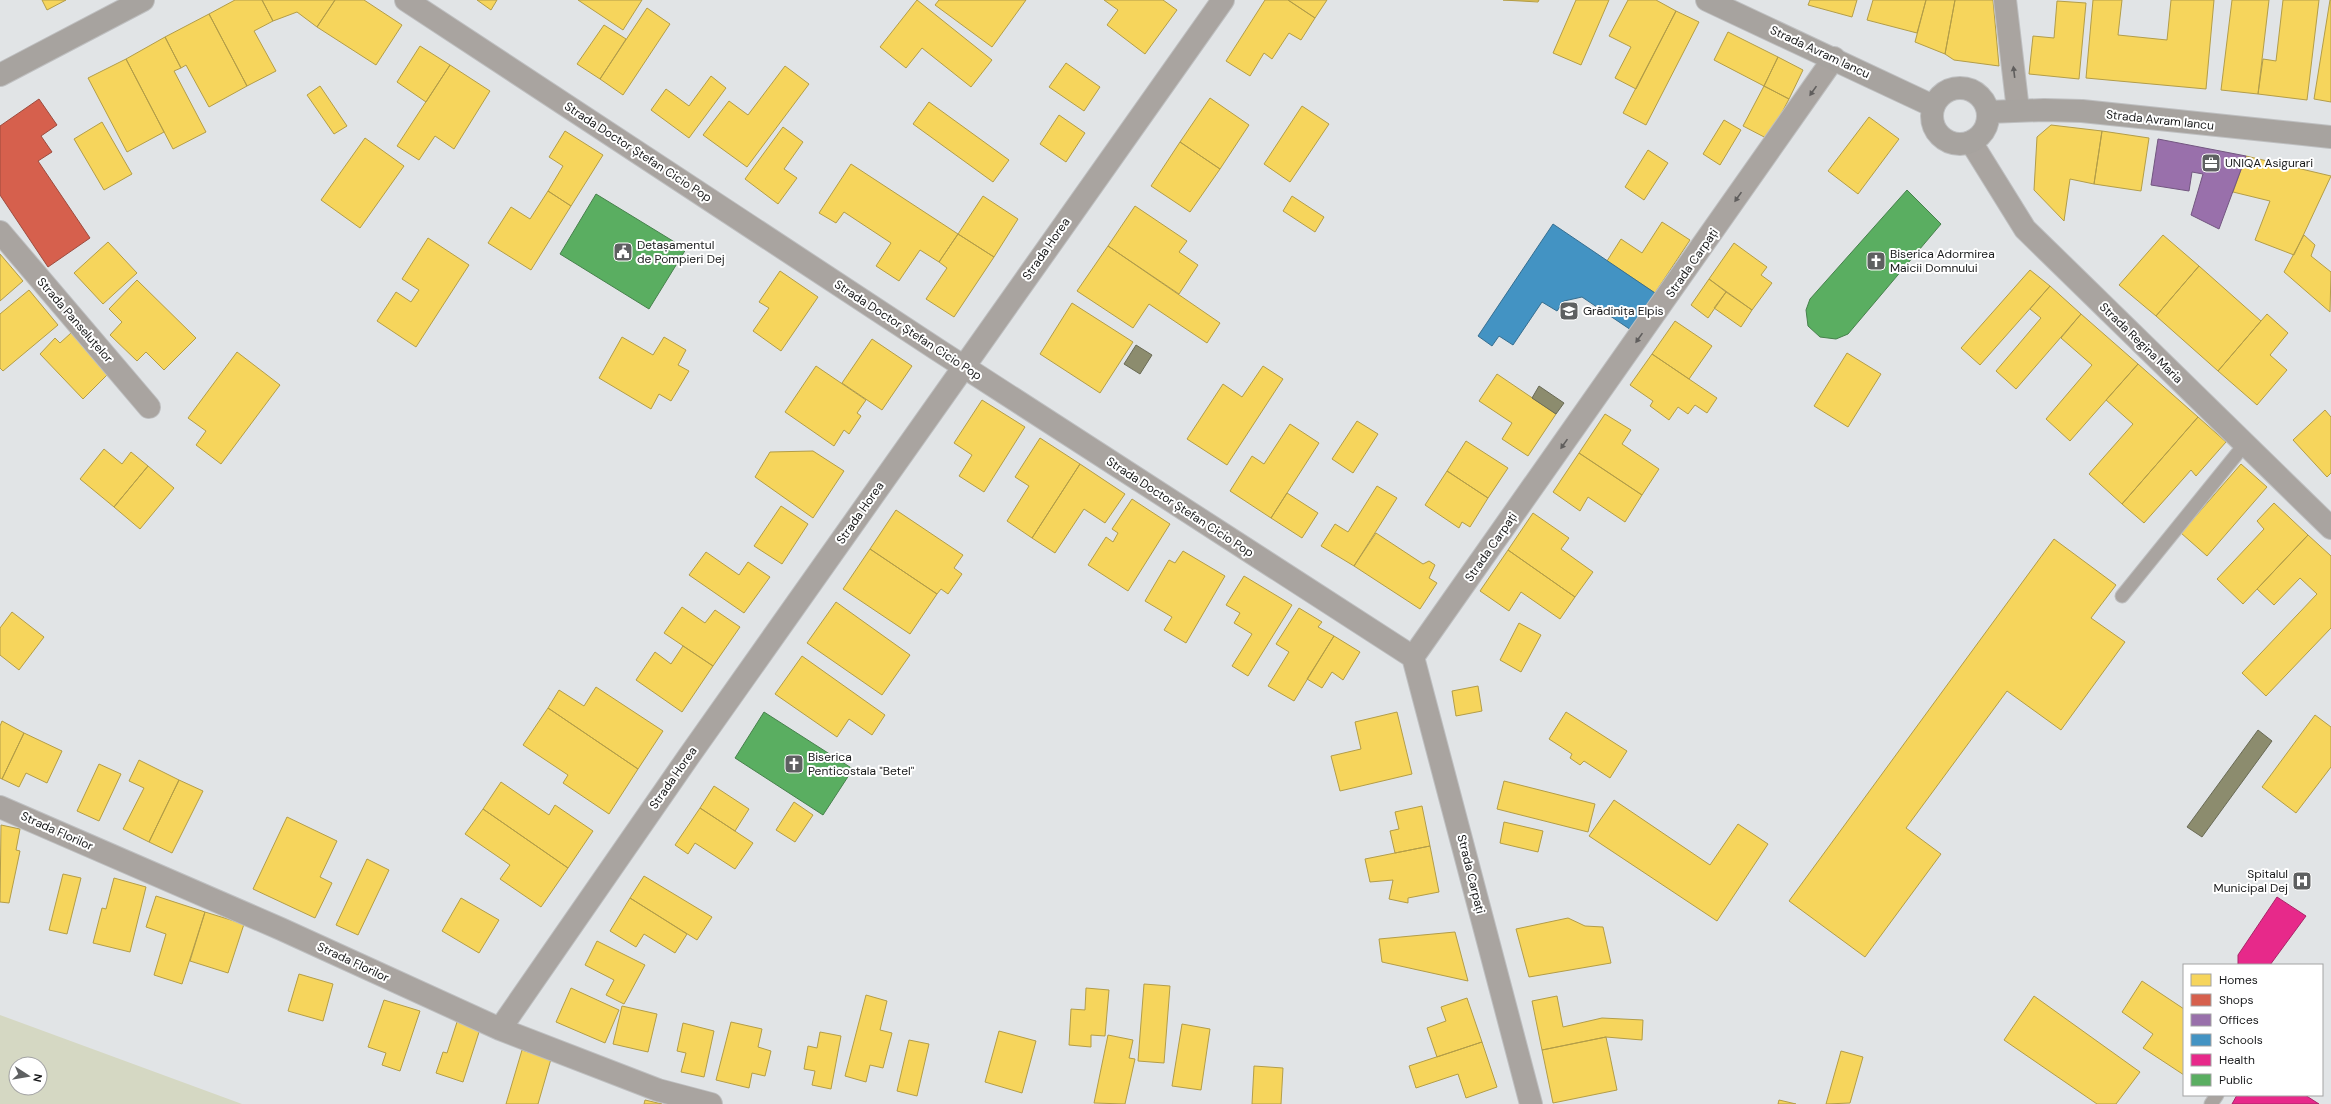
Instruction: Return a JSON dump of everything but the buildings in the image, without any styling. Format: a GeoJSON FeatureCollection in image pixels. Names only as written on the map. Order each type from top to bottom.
{"type":"FeatureCollection","features":[{"type":"Feature","properties":{"kind":"main road"},"geometry":{"type":"LineString","coordinates":[[0,75],[142,0]]}},
{"type":"Feature","properties":{"kind":"main road","name":"Strada Avram Iancu"},"geometry":{"type":"LineString","coordinates":[[1707,0],[1934,106]]}},
{"type":"Feature","properties":{"kind":"main road"},"geometry":{"type":"LineString","coordinates":[[1957,88],[1964,88],[1978,94],[1984,99],[1988,112],[1986,126],[1982,133],[1971,142],[1964,144],[1950,143],[1939,135],[1934,128],[1932,120],[1934,106],[1942,94],[1957,88]]}},
{"type":"Feature","properties":{"kind":"main road","name":"Strada Avram Iancu"},"geometry":{"type":"LineString","coordinates":[[1988,112],[2018,110],[2082,112],[2331,137]]}},
{"type":"Feature","properties":{"kind":"street","name":"Strada Doctor Ștefan Cicio Pop"},"geometry":{"type":"LineString","coordinates":[[406,0],[963,366],[1413,657]]}},
{"type":"Feature","properties":{"kind":"street","name":"Strada Horea"},"geometry":{"type":"LineString","coordinates":[[500,1029],[689,756],[963,366],[1223,0]]}},
{"type":"Feature","properties":{"kind":"street"},"geometry":{"type":"LineString","coordinates":[[2005,0],[2018,110]]}},
{"type":"Feature","properties":{"kind":"street","name":"Strada Carpați"},"geometry":{"type":"LineString","coordinates":[[1531,1104],[1413,657],[1834,58]]}},
{"type":"Feature","properties":{"kind":"street","name":"Strada Regina Maria"},"geometry":{"type":"LineString","coordinates":[[1971,142],[2025,228],[2331,528]]}},
{"type":"Feature","properties":{"kind":"street","name":"Strada Panseluțelor"},"geometry":{"type":"LineString","coordinates":[[0,232],[149,407]]}},
{"type":"Feature","properties":{"kind":"street","name":"Strada Florilor"},"geometry":{"type":"LineString","coordinates":[[0,807],[281,929],[500,1029],[658,1090],[711,1104]]}},
{"type":"Feature","properties":{"kind":"lane"},"geometry":{"type":"LineString","coordinates":[[2122,596],[2245,444]]}},
{"type":"Feature","properties":{"kind":"green space"},"geometry":{"type":"Polygon","coordinates":[[[0,1015],[242,1104],[0,1104],[0,1015]]]}},
{"type":"Feature","properties":{"kind":"place","name":"UNIQA Asigurari"},"geometry":{"type":"Point","coordinates":[2211,163]}},
{"type":"Feature","properties":{"kind":"place","name":"Detașamentul de Pompieri Dej"},"geometry":{"type":"Point","coordinates":[623,252]}},
{"type":"Feature","properties":{"kind":"place","name":"Biserica Adormirea Maicii Domnului"},"geometry":{"type":"Point","coordinates":[1876,261]}},
{"type":"Feature","properties":{"kind":"place","name":"Grădinița Elpis"},"geometry":{"type":"Point","coordinates":[1569,311]}},
{"type":"Feature","properties":{"kind":"place","name":"Biserica Penticostala \"Betel\""},"geometry":{"type":"Point","coordinates":[794,764]}},
{"type":"Feature","properties":{"kind":"place","name":"Spitalul Municipal Dej"},"geometry":{"type":"Point","coordinates":[2302,881]}}]}
